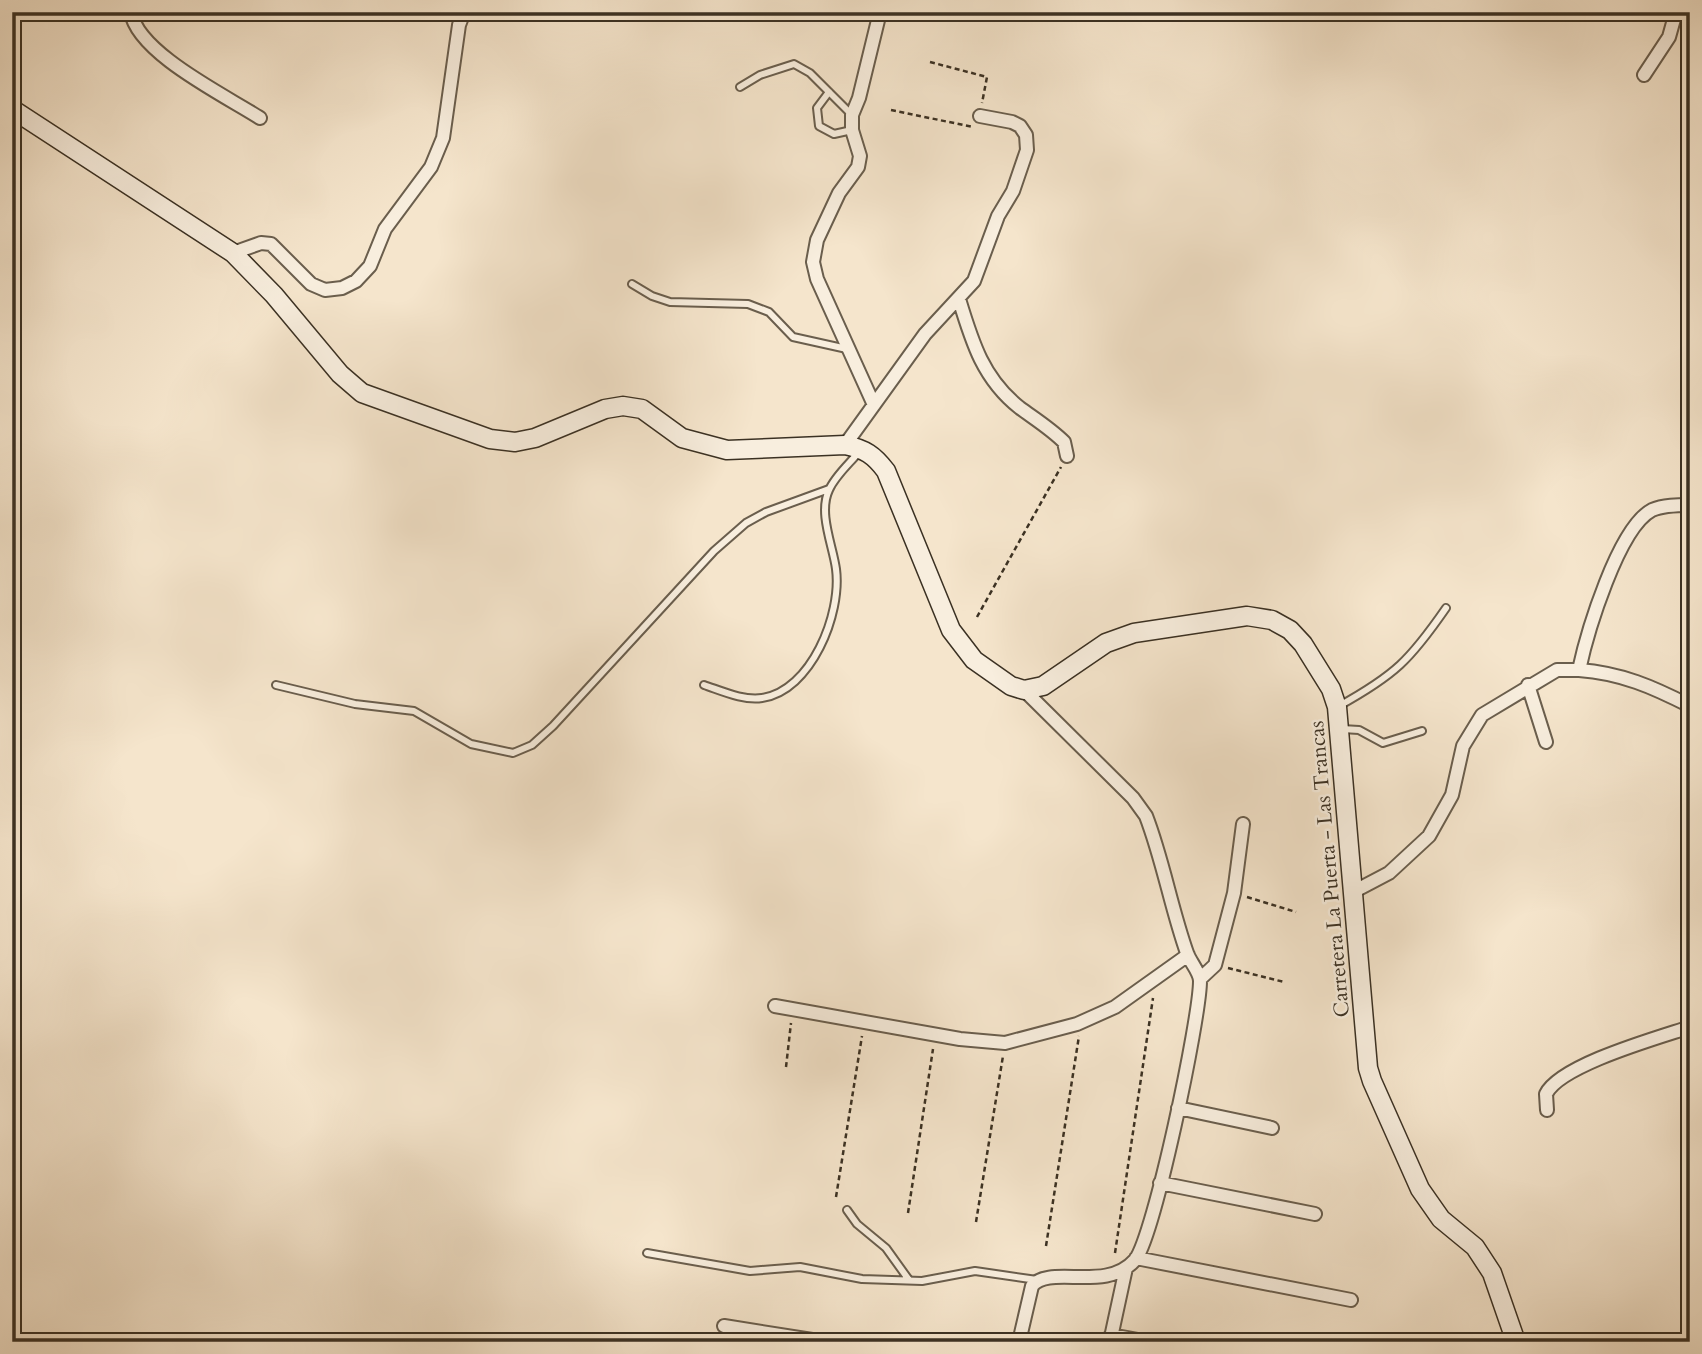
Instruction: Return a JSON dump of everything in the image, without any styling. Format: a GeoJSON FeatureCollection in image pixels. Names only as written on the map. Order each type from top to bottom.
{"type":"FeatureCollection","features":[{"type":"Feature","properties":{"kind":"street"},"geometry":{"type":"LineString","coordinates":[[131,12],[133,25],[162,56],[260,118]]}},
{"type":"Feature","properties":{"kind":"street"},"geometry":{"type":"LineString","coordinates":[[233,253],[261,243],[271,244],[311,284],[325,290],[342,288],[356,281],[370,266],[392,217],[431,167],[443,138],[459,25],[464,12]]}},
{"type":"Feature","properties":{"kind":"street"},"geometry":{"type":"LineString","coordinates":[[874,405],[817,279],[813,262],[817,240],[839,193],[858,167],[860,156],[852,130],[852,115],[859,98],[880,12]]}},
{"type":"Feature","properties":{"kind":"street"},"geometry":{"type":"LineString","coordinates":[[1644,75],[1669,37],[1676,12]]}},
{"type":"Feature","properties":{"kind":"street"},"geometry":{"type":"LineString","coordinates":[[12,108],[233,253],[274,295],[340,374],[362,393],[490,439],[514,442],[535,438],[605,409],[623,406],[642,409],[682,438],[727,450],[854,447],[876,457],[886,471],[951,630],[961,645],[995,677],[1024,690],[1133,798],[1146,816],[1188,954],[1200,979],[1178,1108],[1160,1183],[1131,1263],[1110,1338],[1149,1342]]}},
{"type":"Feature","properties":{"kind":"street"},"geometry":{"type":"LineString","coordinates":[[854,447],[874,405],[925,334],[974,281],[985,259],[998,216],[1013,191],[1027,150],[1026,135],[1020,126],[980,116]]}},
{"type":"Feature","properties":{"kind":"street"},"geometry":{"type":"LineString","coordinates":[[959,299],[974,351],[986,373],[1018,406],[1064,442],[1067,456]]}},
{"type":"Feature","properties":{"kind":"street"},"geometry":{"type":"LineString","coordinates":[[1579,670],[1589,629],[1620,551],[1651,510],[1690,505]]}},
{"type":"Feature","properties":{"kind":"street","name":"Carretera La Puerta - Las Trancas"},"geometry":{"type":"LineString","coordinates":[[1024,690],[1042,686],[1106,643],[1134,633],[1247,616],[1272,620],[1290,630],[1303,644],[1331,689],[1337,707],[1351,893],[1363,978],[1368,1068],[1420,1189],[1441,1219],[1475,1247],[1492,1273],[1516,1342]]}},
{"type":"Feature","properties":{"kind":"street"},"geometry":{"type":"LineString","coordinates":[[1351,893],[1389,873],[1429,836],[1452,794],[1463,746],[1482,715],[1528,685],[1557,670],[1605,672],[1642,681],[1690,706]]}},
{"type":"Feature","properties":{"kind":"street"},"geometry":{"type":"LineString","coordinates":[[1528,685],[1546,742]]}},
{"type":"Feature","properties":{"kind":"street"},"geometry":{"type":"LineString","coordinates":[[1200,979],[1215,965],[1234,893],[1243,824]]}},
{"type":"Feature","properties":{"kind":"street"},"geometry":{"type":"LineString","coordinates":[[775,1006],[935,1035],[1005,1043],[1041,1036],[1115,1007],[1188,954]]}},
{"type":"Feature","properties":{"kind":"street"},"geometry":{"type":"LineString","coordinates":[[1547,1111],[1546,1094],[1558,1079],[1599,1059],[1690,1027]]}},
{"type":"Feature","properties":{"kind":"street"},"geometry":{"type":"LineString","coordinates":[[1178,1108],[1272,1128]]}},
{"type":"Feature","properties":{"kind":"street"},"geometry":{"type":"LineString","coordinates":[[1160,1183],[1315,1214]]}},
{"type":"Feature","properties":{"kind":"street"},"geometry":{"type":"LineString","coordinates":[[1019,1342],[1031,1286],[1037,1280],[1044,1277],[1086,1279],[1131,1263],[1351,1300]]}},
{"type":"Feature","properties":{"kind":"street"},"geometry":{"type":"LineString","coordinates":[[724,1325],[825,1342]]}},
{"type":"Feature","properties":{"kind":"lane"},"geometry":{"type":"LineString","coordinates":[[740,87],[760,75],[794,64],[810,73],[852,115]]}},
{"type":"Feature","properties":{"kind":"lane"},"geometry":{"type":"LineString","coordinates":[[829,92],[817,108],[820,126],[834,134],[852,130]]}},
{"type":"Feature","properties":{"kind":"lane"},"geometry":{"type":"LineString","coordinates":[[632,284],[652,296],[670,302],[748,304],[769,312],[793,337],[849,350]]}},
{"type":"Feature","properties":{"kind":"lane"},"geometry":{"type":"LineString","coordinates":[[704,685],[760,699],[780,693],[810,668],[833,607],[836,570],[826,504],[830,489],[854,447]]}},
{"type":"Feature","properties":{"kind":"lane"},"geometry":{"type":"LineString","coordinates":[[276,685],[355,704],[414,712],[471,744],[513,752],[532,745],[552,726],[714,551],[746,523],[766,512],[830,489]]}},
{"type":"Feature","properties":{"kind":"lane"},"geometry":{"type":"LineString","coordinates":[[1337,707],[1397,670],[1411,657],[1446,608]]}},
{"type":"Feature","properties":{"kind":"lane"},"geometry":{"type":"LineString","coordinates":[[1340,729],[1359,730],[1383,743],[1422,731]]}},
{"type":"Feature","properties":{"kind":"lane"},"geometry":{"type":"LineString","coordinates":[[847,1210],[857,1224],[886,1248],[909,1280]]}},
{"type":"Feature","properties":{"kind":"lane"},"geometry":{"type":"LineString","coordinates":[[647,1253],[750,1271],[800,1267],[862,1279],[947,1278],[975,1270],[1037,1280]]}},
{"type":"Feature","properties":{"kind":"path"},"geometry":{"type":"LineString","coordinates":[[891,110],[978,128],[987,77],[930,62]]}},
{"type":"Feature","properties":{"kind":"path"},"geometry":{"type":"LineString","coordinates":[[976,617],[1067,456]]}},
{"type":"Feature","properties":{"kind":"path"},"geometry":{"type":"LineString","coordinates":[[1234,893],[1296,912]]}},
{"type":"Feature","properties":{"kind":"path"},"geometry":{"type":"LineString","coordinates":[[1215,965],[1284,982]]}},
{"type":"Feature","properties":{"kind":"path"},"geometry":{"type":"LineString","coordinates":[[1115,1253],[1156,978]]}},
{"type":"Feature","properties":{"kind":"path"},"geometry":{"type":"LineString","coordinates":[[786,1067],[792,1009]]}},
{"type":"Feature","properties":{"kind":"path"},"geometry":{"type":"LineString","coordinates":[[1046,1246],[1081,1022]]}},
{"type":"Feature","properties":{"kind":"path"},"geometry":{"type":"LineString","coordinates":[[836,1197],[864,1023]]}},
{"type":"Feature","properties":{"kind":"path"},"geometry":{"type":"LineString","coordinates":[[908,1213],[935,1035]]}},
{"type":"Feature","properties":{"kind":"path"},"geometry":{"type":"LineString","coordinates":[[976,1222],[1005,1043]]}}]}
